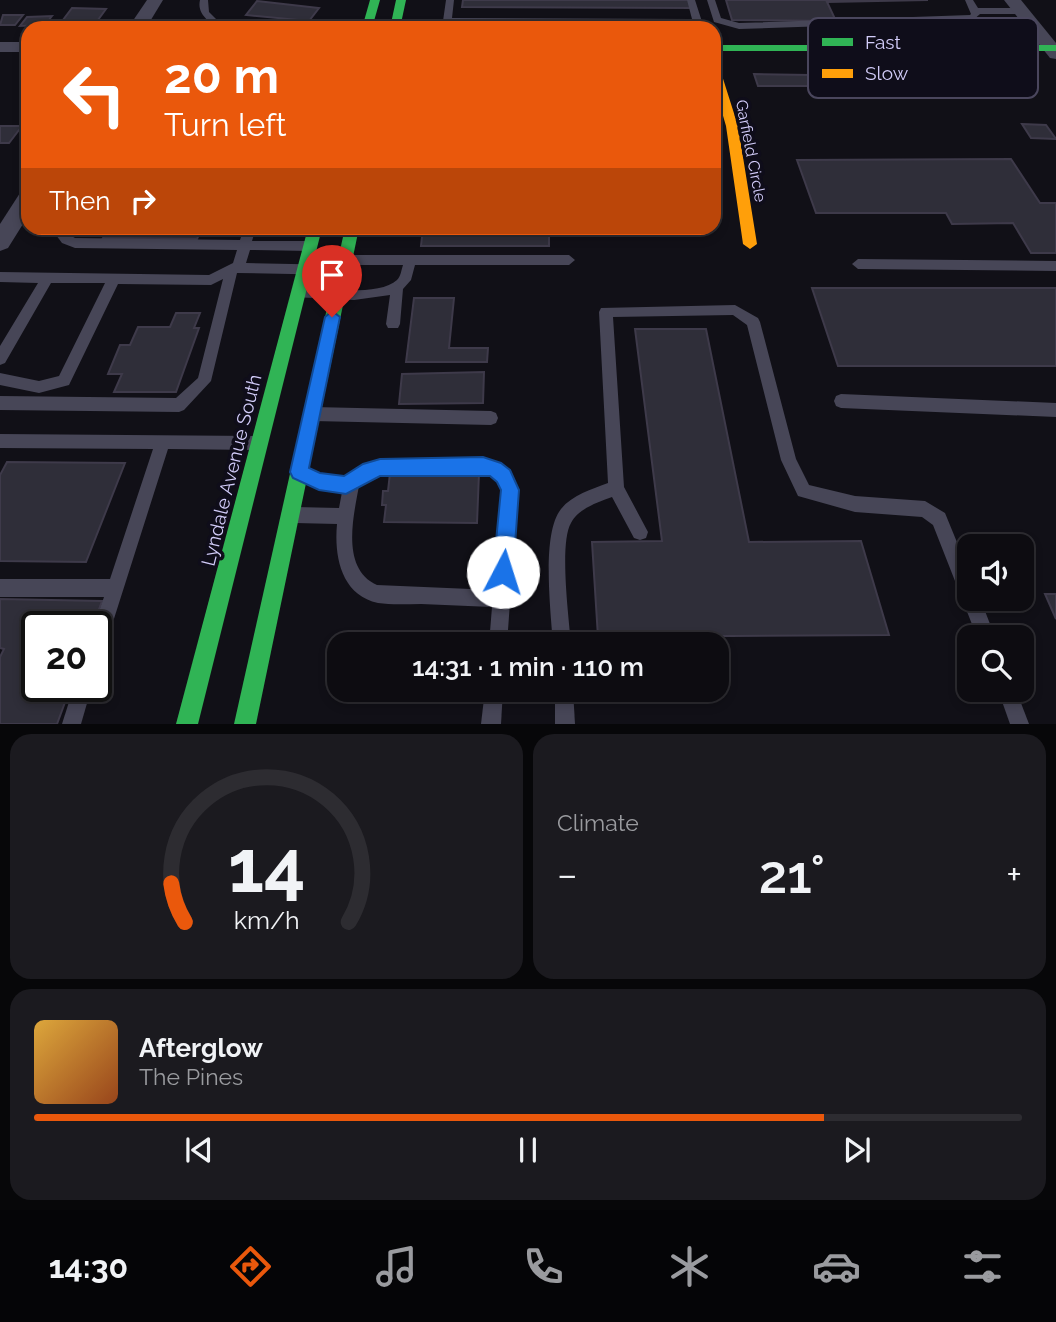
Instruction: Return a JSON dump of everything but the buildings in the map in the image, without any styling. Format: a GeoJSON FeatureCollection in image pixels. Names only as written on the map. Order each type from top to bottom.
{"type":"FeatureCollection","features":[{"type":"Feature","properties":{"kind":"main road"},"geometry":{"type":"LineString","coordinates":[[369,21],[375,0]]}},
{"type":"Feature","properties":{"kind":"main road"},"geometry":{"type":"LineString","coordinates":[[396,21],[401,0]]}},
{"type":"Feature","properties":{"kind":"main road"},"geometry":{"type":"LineString","coordinates":[[721,48],[808,41]]}},
{"type":"Feature","properties":{"kind":"main road","name":"Garfield Circle"},"geometry":{"type":"LineString","coordinates":[[721,99],[750,244]]}},
{"type":"Feature","properties":{"kind":"main road","name":"Lyndale Avenue South"},"geometry":{"type":"LineString","coordinates":[[187,723],[313,235]]}},
{"type":"Feature","properties":{"kind":"main road"},"geometry":{"type":"LineString","coordinates":[[245,723],[350,235]]}},
{"type":"Feature","properties":{"kind":"street"},"geometry":{"type":"LineString","coordinates":[[142,21],[155,0]]}},
{"type":"Feature","properties":{"kind":"street"},"geometry":{"type":"LineString","coordinates":[[1038,31],[1054,50]]}},
{"type":"Feature","properties":{"kind":"street"},"geometry":{"type":"LineString","coordinates":[[0,47],[21,47]]}},
{"type":"Feature","properties":{"kind":"street"},"geometry":{"type":"LineString","coordinates":[[0,242],[21,209]]}},
{"type":"Feature","properties":{"kind":"lane"},"geometry":{"type":"LineString","coordinates":[[204,0],[204,13],[213,21]]}},
{"type":"Feature","properties":{"kind":"lane"},"geometry":{"type":"LineString","coordinates":[[447,21],[450,0]]}},
{"type":"Feature","properties":{"kind":"lane"},"geometry":{"type":"LineString","coordinates":[[691,0],[697,21]]}},
{"type":"Feature","properties":{"kind":"lane"},"geometry":{"type":"LineString","coordinates":[[711,0],[720,21]]}},
{"type":"Feature","properties":{"kind":"lane"},"geometry":{"type":"LineString","coordinates":[[969,0],[975,11],[972,18]]}},
{"type":"Feature","properties":{"kind":"lane"},"geometry":{"type":"LineString","coordinates":[[975,11],[1016,6]]}},
{"type":"Feature","properties":{"kind":"lane"},"geometry":{"type":"LineString","coordinates":[[721,22],[730,26],[808,32]]}},
{"type":"Feature","properties":{"kind":"lane"},"geometry":{"type":"LineString","coordinates":[[730,26],[738,48]]}},
{"type":"Feature","properties":{"kind":"lane"},"geometry":{"type":"LineString","coordinates":[[62,235],[66,240],[75,243],[310,246]]}},
{"type":"Feature","properties":{"kind":"lane"},"geometry":{"type":"LineString","coordinates":[[0,403],[179,405],[204,381],[235,268],[248,235]]}},
{"type":"Feature","properties":{"kind":"lane"},"geometry":{"type":"LineString","coordinates":[[0,277],[211,280],[235,268],[305,268],[410,261],[569,260]]}},
{"type":"Feature","properties":{"kind":"lane"},"geometry":{"type":"LineString","coordinates":[[298,293],[382,293],[397,288],[405,280],[410,261]]}},
{"type":"Feature","properties":{"kind":"lane"},"geometry":{"type":"LineString","coordinates":[[858,264],[1056,266]]}},
{"type":"Feature","properties":{"kind":"lane"},"geometry":{"type":"LineString","coordinates":[[0,359],[47,278]]}},
{"type":"Feature","properties":{"kind":"lane"},"geometry":{"type":"LineString","coordinates":[[0,379],[39,387],[64,381],[114,278]]}},
{"type":"Feature","properties":{"kind":"lane"},"geometry":{"type":"LineString","coordinates":[[393,324],[397,288]]}},
{"type":"Feature","properties":{"kind":"lane"},"geometry":{"type":"LineString","coordinates":[[640,531],[616,488],[606,312],[735,310],[753,322],[789,460],[804,491],[855,504],[925,509],[939,519],[957,564]]}},
{"type":"Feature","properties":{"kind":"lane"},"geometry":{"type":"LineString","coordinates":[[841,401],[1056,410]]}},
{"type":"Feature","properties":{"kind":"lane"},"geometry":{"type":"LineString","coordinates":[[312,414],[491,418]]}},
{"type":"Feature","properties":{"kind":"lane"},"geometry":{"type":"LineString","coordinates":[[0,441],[260,443]]}},
{"type":"Feature","properties":{"kind":"lane"},"geometry":{"type":"LineString","coordinates":[[108,611],[163,442]]}},
{"type":"Feature","properties":{"kind":"lane"},"geometry":{"type":"LineString","coordinates":[[499,632],[510,490],[504,476],[483,466],[380,467],[369,470],[351,484],[345,516],[344,542],[352,579],[363,590],[377,594],[501,599]]}},
{"type":"Feature","properties":{"kind":"lane"},"geometry":{"type":"LineString","coordinates":[[299,472],[319,481],[351,484]]}},
{"type":"Feature","properties":{"kind":"lane"},"geometry":{"type":"LineString","coordinates":[[562,632],[559,542],[565,517],[591,497],[616,488]]}},
{"type":"Feature","properties":{"kind":"lane"},"geometry":{"type":"LineString","coordinates":[[290,516],[345,516]]}},
{"type":"Feature","properties":{"kind":"lane"},"geometry":{"type":"LineString","coordinates":[[0,588],[116,588]]}},
{"type":"Feature","properties":{"kind":"lane"},"geometry":{"type":"LineString","coordinates":[[71,723],[78,702]]}},
{"type":"Feature","properties":{"kind":"lane"},"geometry":{"type":"LineString","coordinates":[[491,723],[493,702]]}},
{"type":"Feature","properties":{"kind":"lane"},"geometry":{"type":"LineString","coordinates":[[564,702],[565,723]]}},
{"type":"Feature","properties":{"kind":"lane"},"geometry":{"type":"LineString","coordinates":[[1012,702],[1020,723]]}},
{"type":"Feature","properties":{"kind":"traffic: fast"},"geometry":{"type":"LineString","coordinates":[[369,21],[375,0]]}},
{"type":"Feature","properties":{"kind":"traffic: fast"},"geometry":{"type":"LineString","coordinates":[[396,21],[401,0]]}},
{"type":"Feature","properties":{"kind":"traffic: fast"},"geometry":{"type":"LineString","coordinates":[[721,48],[808,48]]}},
{"type":"Feature","properties":{"kind":"traffic: fast"},"geometry":{"type":"LineString","coordinates":[[1038,48],[1056,48]]}},
{"type":"Feature","properties":{"kind":"traffic: fast"},"geometry":{"type":"LineString","coordinates":[[187,724],[313,235]]}},
{"type":"Feature","properties":{"kind":"traffic: fast"},"geometry":{"type":"LineString","coordinates":[[245,724],[350,235]]}},
{"type":"Feature","properties":{"kind":"traffic: slow"},"geometry":{"type":"LineString","coordinates":[[721,89],[732,126],[750,244]]}},
{"type":"Feature","properties":{"kind":"route"},"geometry":{"type":"LineString","coordinates":[[332,317],[299,472],[319,481],[346,485],[369,470],[380,467],[483,466],[495,469],[504,476],[510,490],[503,572]]}}]}
